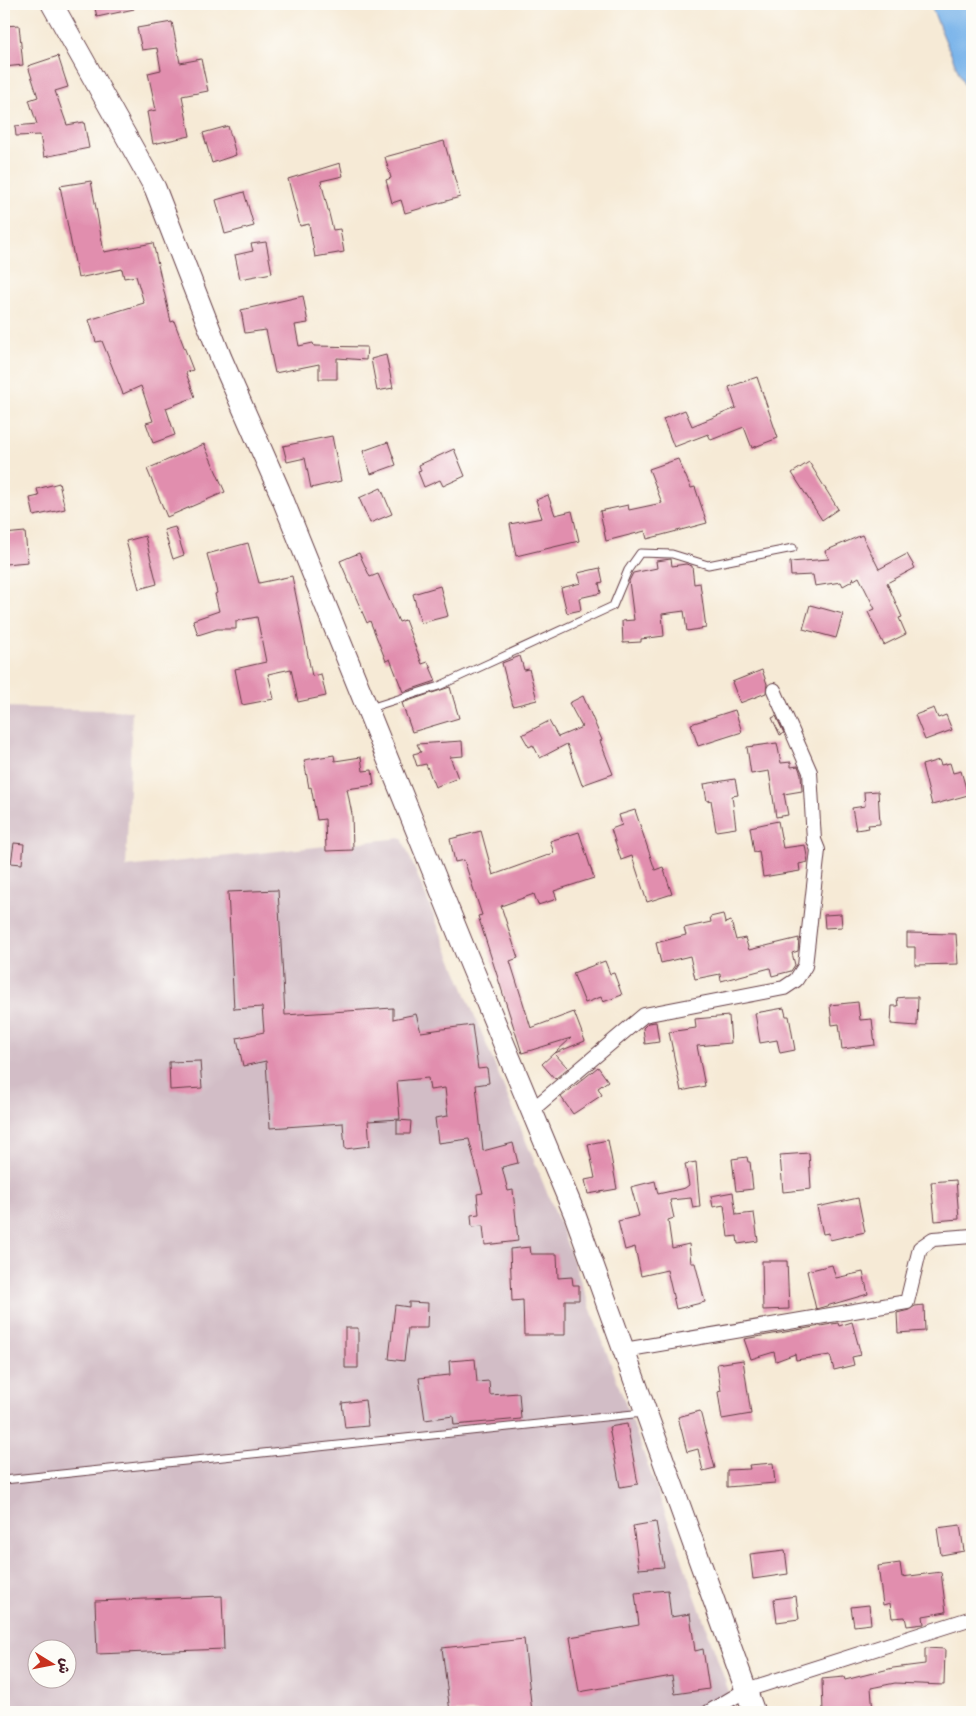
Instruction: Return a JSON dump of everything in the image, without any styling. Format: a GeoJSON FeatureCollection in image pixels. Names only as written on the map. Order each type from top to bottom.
{"type":"FeatureCollection","features":[{"type":"Feature","properties":{"kind":"main road"},"geometry":{"type":"LineString","coordinates":[[52,4],[155,188],[221,358],[279,490],[575,1215],[700,1557],[754,1712]]}},
{"type":"Feature","properties":{"kind":"main road"},"geometry":{"type":"LineString","coordinates":[[65,4],[70,34]]}},
{"type":"Feature","properties":{"kind":"street"},"geometry":{"type":"LineString","coordinates":[[532,1110],[644,1015],[784,988],[796,980],[806,966],[818,850],[814,840],[810,772],[774,690]]}},
{"type":"Feature","properties":{"kind":"street"},"geometry":{"type":"LineString","coordinates":[[624,1350],[907,1302],[920,1248],[933,1239],[972,1236]]}},
{"type":"Feature","properties":{"kind":"street"},"geometry":{"type":"LineString","coordinates":[[709,1712],[746,1690],[972,1618]]}},
{"type":"Feature","properties":{"kind":"lane"},"geometry":{"type":"LineString","coordinates":[[368,709],[438,686],[614,606],[628,570],[640,553],[672,554],[708,565],[793,548]]}},
{"type":"Feature","properties":{"kind":"lane"},"geometry":{"type":"LineString","coordinates":[[4,1480],[646,1413]]}},
{"type":"Feature","properties":{"kind":"shaded area"},"geometry":{"type":"Polygon","coordinates":[[[4,707],[132,711],[126,867],[402,838],[559,1222],[736,1712],[4,1712],[4,707]]]}},
{"type":"Feature","properties":{"kind":"water"},"geometry":{"type":"Polygon","coordinates":[[[930,4],[972,4],[972,104],[930,4]]]}},
{"type":"Feature","properties":{"kind":"building"},"geometry":{"type":"Polygon","coordinates":[[[94,4],[133,4],[134,9],[97,17],[94,4]]]}},
{"type":"Feature","properties":{"kind":"building"},"geometry":{"type":"Polygon","coordinates":[[[172,22],[180,63],[201,59],[208,91],[182,96],[190,136],[153,144],[147,112],[156,110],[148,73],[161,70],[157,48],[142,50],[137,28],[172,22]]]}},
{"type":"Feature","properties":{"kind":"building"},"geometry":{"type":"Polygon","coordinates":[[[19,25],[23,65],[4,67],[4,26],[19,25]]]}},
{"type":"Feature","properties":{"kind":"building"},"geometry":{"type":"Polygon","coordinates":[[[58,56],[68,87],[55,91],[67,125],[84,122],[89,148],[44,157],[40,135],[16,136],[15,126],[37,124],[29,100],[38,97],[28,66],[58,56]]]}},
{"type":"Feature","properties":{"kind":"building"},"geometry":{"type":"Polygon","coordinates":[[[228,126],[236,155],[212,163],[203,133],[228,126]]]}},
{"type":"Feature","properties":{"kind":"building"},"geometry":{"type":"Polygon","coordinates":[[[444,141],[460,197],[405,213],[401,200],[392,203],[386,180],[391,178],[385,157],[444,141]]]}},
{"type":"Feature","properties":{"kind":"building"},"geometry":{"type":"Polygon","coordinates":[[[340,163],[343,176],[321,181],[333,230],[340,229],[344,252],[315,257],[309,224],[300,226],[288,179],[340,163]]]}},
{"type":"Feature","properties":{"kind":"building"},"geometry":{"type":"Polygon","coordinates":[[[91,181],[104,252],[153,243],[171,322],[174,321],[193,370],[186,373],[195,397],[166,408],[175,435],[153,443],[146,423],[153,421],[141,386],[123,394],[102,341],[96,342],[89,320],[144,303],[136,276],[124,278],[122,269],[78,278],[60,186],[91,181]]]}},
{"type":"Feature","properties":{"kind":"building"},"geometry":{"type":"Polygon","coordinates":[[[244,192],[254,226],[225,234],[216,200],[244,192]]]}},
{"type":"Feature","properties":{"kind":"building"},"geometry":{"type":"Polygon","coordinates":[[[266,242],[272,273],[240,279],[235,255],[253,251],[251,244],[266,242]]]}},
{"type":"Feature","properties":{"kind":"building"},"geometry":{"type":"Polygon","coordinates":[[[303,296],[308,323],[295,325],[299,346],[313,343],[314,346],[367,347],[366,360],[337,358],[337,379],[319,379],[319,364],[275,373],[266,330],[245,333],[241,310],[303,296]]]}},
{"type":"Feature","properties":{"kind":"building"},"geometry":{"type":"Polygon","coordinates":[[[386,355],[393,388],[377,391],[371,359],[386,355]]]}},
{"type":"Feature","properties":{"kind":"building"},"geometry":{"type":"Polygon","coordinates":[[[757,377],[778,438],[752,448],[744,427],[711,440],[708,434],[674,447],[663,419],[685,410],[692,426],[736,408],[729,387],[757,377]]]}},
{"type":"Feature","properties":{"kind":"building"},"geometry":{"type":"Polygon","coordinates":[[[332,436],[341,481],[311,488],[305,458],[287,462],[283,446],[332,436]]]}},
{"type":"Feature","properties":{"kind":"building"},"geometry":{"type":"Polygon","coordinates":[[[388,442],[396,465],[371,474],[363,451],[388,442]]]}},
{"type":"Feature","properties":{"kind":"building"},"geometry":{"type":"Polygon","coordinates":[[[204,444],[225,492],[167,517],[147,469],[204,444]]]}},
{"type":"Feature","properties":{"kind":"building"},"geometry":{"type":"Polygon","coordinates":[[[454,449],[465,476],[443,486],[440,480],[424,487],[418,472],[421,471],[419,465],[454,449]]]}},
{"type":"Feature","properties":{"kind":"building"},"geometry":{"type":"Polygon","coordinates":[[[678,459],[691,488],[695,487],[707,523],[647,539],[645,531],[606,541],[600,511],[628,505],[629,510],[662,503],[649,469],[678,459]]]}},
{"type":"Feature","properties":{"kind":"building"},"geometry":{"type":"Polygon","coordinates":[[[809,462],[838,509],[822,520],[792,473],[809,462]]]}},
{"type":"Feature","properties":{"kind":"building"},"geometry":{"type":"Polygon","coordinates":[[[59,483],[65,509],[34,516],[30,498],[39,496],[37,489],[59,483]]]}},
{"type":"Feature","properties":{"kind":"building"},"geometry":{"type":"Polygon","coordinates":[[[381,488],[392,514],[370,523],[359,498],[381,488]]]}},
{"type":"Feature","properties":{"kind":"building"},"geometry":{"type":"Polygon","coordinates":[[[548,495],[555,515],[572,511],[579,541],[516,556],[510,524],[542,518],[536,500],[548,495]]]}},
{"type":"Feature","properties":{"kind":"building"},"geometry":{"type":"Polygon","coordinates":[[[175,527],[184,555],[173,559],[164,530],[175,527]]]}},
{"type":"Feature","properties":{"kind":"building"},"geometry":{"type":"Polygon","coordinates":[[[25,532],[28,562],[5,564],[4,534],[25,532]]]}},
{"type":"Feature","properties":{"kind":"building"},"geometry":{"type":"Polygon","coordinates":[[[862,535],[879,569],[907,554],[915,568],[887,583],[902,617],[899,618],[906,634],[884,645],[868,612],[875,609],[859,577],[854,580],[853,577],[852,581],[843,586],[841,582],[815,586],[813,575],[791,576],[790,562],[829,559],[825,551],[862,535]]]}},
{"type":"Feature","properties":{"kind":"building"},"geometry":{"type":"Polygon","coordinates":[[[145,536],[157,584],[139,589],[126,541],[145,536]]]}},
{"type":"Feature","properties":{"kind":"building"},"geometry":{"type":"Polygon","coordinates":[[[248,543],[259,583],[292,576],[312,676],[321,674],[326,696],[298,702],[291,669],[268,674],[274,699],[242,705],[235,669],[266,662],[257,617],[236,621],[236,629],[217,629],[198,635],[193,620],[219,611],[215,594],[217,593],[207,554],[248,543]]]}},
{"type":"Feature","properties":{"kind":"building"},"geometry":{"type":"Polygon","coordinates":[[[359,553],[370,577],[378,574],[399,622],[405,620],[422,664],[428,662],[436,681],[403,692],[390,659],[386,661],[370,621],[367,623],[340,561],[359,553]]]}},
{"type":"Feature","properties":{"kind":"building"},"geometry":{"type":"Polygon","coordinates":[[[671,559],[672,566],[686,564],[692,566],[694,584],[700,583],[706,628],[687,631],[684,611],[662,614],[664,636],[641,639],[641,642],[623,643],[622,621],[634,620],[629,581],[633,573],[657,568],[656,561],[671,559]]]}},
{"type":"Feature","properties":{"kind":"building"},"geometry":{"type":"Polygon","coordinates":[[[600,568],[603,582],[599,583],[601,593],[579,598],[581,610],[567,613],[561,588],[581,583],[578,573],[600,568]]]}},
{"type":"Feature","properties":{"kind":"building"},"geometry":{"type":"Polygon","coordinates":[[[440,586],[448,616],[421,623],[413,594],[440,586]]]}},
{"type":"Feature","properties":{"kind":"building"},"geometry":{"type":"Polygon","coordinates":[[[810,605],[843,614],[836,638],[803,629],[810,605]]]}},
{"type":"Feature","properties":{"kind":"building"},"geometry":{"type":"Polygon","coordinates":[[[520,656],[524,670],[529,669],[537,700],[513,706],[502,663],[520,656]]]}},
{"type":"Feature","properties":{"kind":"building"},"geometry":{"type":"Polygon","coordinates":[[[762,670],[767,684],[766,693],[740,703],[732,682],[762,670]]]}},
{"type":"Feature","properties":{"kind":"building"},"geometry":{"type":"Polygon","coordinates":[[[450,687],[459,718],[412,732],[402,703],[450,687]]]}},
{"type":"Feature","properties":{"kind":"building"},"geometry":{"type":"Polygon","coordinates":[[[583,696],[602,740],[600,741],[613,774],[582,785],[567,744],[540,758],[533,745],[529,747],[522,735],[549,721],[558,737],[582,727],[569,703],[583,696]]]}},
{"type":"Feature","properties":{"kind":"building"},"geometry":{"type":"Polygon","coordinates":[[[934,708],[938,718],[946,715],[952,730],[925,740],[915,715],[934,708]]]}},
{"type":"Feature","properties":{"kind":"building"},"geometry":{"type":"Polygon","coordinates":[[[735,710],[742,732],[698,746],[691,724],[735,710]]]}},
{"type":"Feature","properties":{"kind":"building"},"geometry":{"type":"Polygon","coordinates":[[[776,716],[784,733],[780,735],[772,718],[776,716]]]}},
{"type":"Feature","properties":{"kind":"building"},"geometry":{"type":"Polygon","coordinates":[[[462,741],[463,756],[450,757],[458,778],[435,787],[426,764],[417,766],[413,754],[421,752],[417,744],[462,741]]]}},
{"type":"Feature","properties":{"kind":"building"},"geometry":{"type":"Polygon","coordinates":[[[777,743],[781,763],[791,762],[791,767],[798,766],[801,774],[802,791],[784,794],[788,815],[776,817],[769,771],[751,774],[747,747],[777,743]]]}},
{"type":"Feature","properties":{"kind":"building"},"geometry":{"type":"Polygon","coordinates":[[[334,755],[335,761],[361,757],[363,771],[372,770],[374,785],[347,789],[352,814],[353,850],[326,851],[325,819],[317,820],[311,787],[309,788],[304,760],[334,755]]]}},
{"type":"Feature","properties":{"kind":"building"},"geometry":{"type":"Polygon","coordinates":[[[939,760],[941,765],[950,763],[953,773],[961,771],[968,795],[932,805],[922,765],[939,760]]]}},
{"type":"Feature","properties":{"kind":"building"},"geometry":{"type":"Polygon","coordinates":[[[735,779],[738,795],[732,796],[736,828],[716,831],[711,800],[707,801],[704,784],[735,779]]]}},
{"type":"Feature","properties":{"kind":"building"},"geometry":{"type":"Polygon","coordinates":[[[878,791],[880,824],[868,825],[869,828],[856,830],[852,808],[865,806],[864,792],[878,791]]]}},
{"type":"Feature","properties":{"kind":"building"},"geometry":{"type":"Polygon","coordinates":[[[635,810],[655,870],[663,867],[672,894],[647,902],[632,856],[621,860],[611,829],[622,825],[619,815],[635,810]]]}},
{"type":"Feature","properties":{"kind":"building"},"geometry":{"type":"Polygon","coordinates":[[[778,821],[783,848],[805,845],[808,862],[799,864],[800,871],[763,877],[759,851],[754,852],[750,827],[778,821]]]}},
{"type":"Feature","properties":{"kind":"building"},"geometry":{"type":"Polygon","coordinates":[[[481,831],[493,875],[554,853],[550,841],[579,832],[594,878],[554,891],[557,899],[538,905],[534,894],[501,906],[518,958],[510,961],[531,1028],[574,1012],[585,1041],[555,1053],[571,1038],[522,1053],[478,916],[482,915],[464,860],[455,862],[450,839],[481,831]]]}},
{"type":"Feature","properties":{"kind":"building"},"geometry":{"type":"Polygon","coordinates":[[[14,843],[24,844],[22,864],[11,863],[14,843]]]}},
{"type":"Feature","properties":{"kind":"building"},"geometry":{"type":"Polygon","coordinates":[[[278,890],[285,1015],[393,1008],[393,1019],[416,1014],[421,1032],[472,1025],[478,1069],[487,1068],[489,1083],[476,1085],[483,1151],[513,1143],[518,1163],[502,1167],[508,1191],[513,1190],[518,1241],[485,1245],[483,1226],[472,1227],[471,1215],[479,1214],[477,1194],[483,1193],[469,1139],[438,1143],[435,1118],[448,1116],[445,1088],[430,1090],[428,1078],[397,1081],[400,1119],[368,1121],[370,1146],[345,1149],[343,1123],[270,1128],[266,1061],[243,1066],[237,1038],[264,1032],[262,1007],[234,1009],[228,892],[278,890]]]}},
{"type":"Feature","properties":{"kind":"building"},"geometry":{"type":"Polygon","coordinates":[[[723,914],[725,923],[731,921],[736,940],[745,938],[749,950],[799,938],[798,951],[792,953],[795,965],[791,971],[772,976],[770,968],[721,981],[720,974],[695,979],[690,956],[661,963],[656,943],[686,935],[684,928],[711,922],[710,917],[723,914]]]}},
{"type":"Feature","properties":{"kind":"building"},"geometry":{"type":"Polygon","coordinates":[[[841,914],[842,927],[825,928],[824,915],[841,914]]]}},
{"type":"Feature","properties":{"kind":"building"},"geometry":{"type":"Polygon","coordinates":[[[907,933],[956,934],[958,964],[915,965],[915,947],[907,947],[907,933]]]}},
{"type":"Feature","properties":{"kind":"building"},"geometry":{"type":"Polygon","coordinates":[[[605,961],[610,974],[614,973],[622,995],[603,1002],[601,997],[585,1003],[573,973],[605,961]]]}},
{"type":"Feature","properties":{"kind":"building"},"geometry":{"type":"Polygon","coordinates":[[[918,997],[917,1026],[891,1024],[892,1006],[898,1006],[897,998],[918,997]]]}},
{"type":"Feature","properties":{"kind":"building"},"geometry":{"type":"Polygon","coordinates":[[[858,1002],[860,1020],[872,1019],[875,1045],[842,1049],[839,1024],[832,1025],[830,1005],[858,1002]]]}},
{"type":"Feature","properties":{"kind":"building"},"geometry":{"type":"Polygon","coordinates":[[[784,1008],[786,1016],[789,1016],[795,1050],[780,1053],[777,1040],[760,1043],[755,1013],[784,1008]]]}},
{"type":"Feature","properties":{"kind":"building"},"geometry":{"type":"Polygon","coordinates":[[[729,1016],[731,1043],[697,1046],[705,1086],[681,1091],[669,1032],[696,1028],[695,1019],[729,1016]]]}},
{"type":"Feature","properties":{"kind":"building"},"geometry":{"type":"Polygon","coordinates":[[[656,1022],[659,1042],[645,1044],[643,1028],[648,1023],[656,1022]]]}},
{"type":"Feature","properties":{"kind":"building"},"geometry":{"type":"Polygon","coordinates":[[[554,1053],[568,1068],[555,1079],[542,1064],[554,1053]]]}},
{"type":"Feature","properties":{"kind":"building"},"geometry":{"type":"Polygon","coordinates":[[[200,1061],[202,1088],[170,1090],[169,1062],[200,1061]]]}},
{"type":"Feature","properties":{"kind":"building"},"geometry":{"type":"Polygon","coordinates":[[[598,1067],[608,1081],[598,1088],[602,1095],[573,1114],[561,1097],[598,1067]]]}},
{"type":"Feature","properties":{"kind":"building"},"geometry":{"type":"Polygon","coordinates":[[[397,1120],[411,1121],[410,1134],[397,1134],[397,1120]]]}},
{"type":"Feature","properties":{"kind":"building"},"geometry":{"type":"Polygon","coordinates":[[[608,1140],[617,1189],[588,1194],[585,1180],[595,1178],[588,1144],[608,1140]]]}},
{"type":"Feature","properties":{"kind":"building"},"geometry":{"type":"Polygon","coordinates":[[[809,1153],[811,1189],[783,1192],[780,1155],[809,1153]]]}},
{"type":"Feature","properties":{"kind":"building"},"geometry":{"type":"Polygon","coordinates":[[[747,1157],[748,1162],[750,1162],[753,1189],[736,1191],[732,1159],[747,1157]]]}},
{"type":"Feature","properties":{"kind":"building"},"geometry":{"type":"Polygon","coordinates":[[[696,1162],[700,1207],[693,1208],[691,1198],[670,1200],[674,1218],[668,1220],[672,1248],[689,1244],[691,1263],[695,1263],[705,1302],[676,1309],[667,1270],[641,1276],[635,1247],[625,1250],[618,1221],[639,1216],[631,1187],[655,1181],[658,1194],[685,1188],[689,1185],[685,1164],[696,1162]]]}},
{"type":"Feature","properties":{"kind":"building"},"geometry":{"type":"Polygon","coordinates":[[[956,1180],[959,1219],[935,1221],[931,1182],[956,1180]]]}},
{"type":"Feature","properties":{"kind":"building"},"geometry":{"type":"Polygon","coordinates":[[[733,1192],[736,1215],[754,1213],[758,1241],[738,1244],[737,1236],[728,1237],[724,1205],[713,1207],[711,1196],[733,1192]]]}},
{"type":"Feature","properties":{"kind":"building"},"geometry":{"type":"Polygon","coordinates":[[[858,1198],[865,1232],[830,1240],[829,1233],[823,1234],[817,1207],[858,1198]]]}},
{"type":"Feature","properties":{"kind":"building"},"geometry":{"type":"Polygon","coordinates":[[[530,1247],[531,1254],[557,1254],[558,1278],[572,1277],[573,1285],[579,1285],[579,1300],[565,1300],[565,1335],[524,1335],[523,1300],[512,1301],[510,1249],[530,1247]]]}},
{"type":"Feature","properties":{"kind":"building"},"geometry":{"type":"Polygon","coordinates":[[[762,1261],[787,1261],[789,1309],[763,1310],[762,1261]]]}},
{"type":"Feature","properties":{"kind":"building"},"geometry":{"type":"Polygon","coordinates":[[[832,1265],[836,1278],[863,1272],[868,1294],[816,1309],[807,1271],[832,1265]]]}},
{"type":"Feature","properties":{"kind":"building"},"geometry":{"type":"Polygon","coordinates":[[[409,1302],[428,1303],[427,1328],[408,1328],[404,1361],[389,1359],[395,1305],[409,1307],[409,1302]]]}},
{"type":"Feature","properties":{"kind":"building"},"geometry":{"type":"Polygon","coordinates":[[[924,1305],[925,1331],[898,1333],[897,1313],[909,1310],[915,1306],[924,1305]]]}},
{"type":"Feature","properties":{"kind":"building"},"geometry":{"type":"Polygon","coordinates":[[[852,1322],[861,1355],[852,1357],[854,1365],[834,1370],[830,1355],[796,1360],[795,1354],[776,1361],[774,1352],[751,1359],[744,1339],[838,1323],[839,1326],[852,1322]]]}},
{"type":"Feature","properties":{"kind":"building"},"geometry":{"type":"Polygon","coordinates":[[[345,1328],[358,1328],[358,1368],[345,1368],[345,1328]]]}},
{"type":"Feature","properties":{"kind":"building"},"geometry":{"type":"Polygon","coordinates":[[[475,1359],[477,1382],[489,1381],[490,1395],[519,1393],[521,1419],[454,1425],[453,1416],[425,1420],[419,1378],[450,1375],[449,1361],[475,1359]]]}},
{"type":"Feature","properties":{"kind":"building"},"geometry":{"type":"Polygon","coordinates":[[[743,1360],[751,1414],[722,1419],[718,1392],[721,1391],[717,1364],[743,1360]]]}},
{"type":"Feature","properties":{"kind":"building"},"geometry":{"type":"Polygon","coordinates":[[[365,1400],[368,1426],[345,1428],[342,1403],[365,1400]]]}},
{"type":"Feature","properties":{"kind":"building"},"geometry":{"type":"Polygon","coordinates":[[[700,1411],[715,1468],[703,1471],[698,1449],[687,1452],[678,1417],[700,1411]]]}},
{"type":"Feature","properties":{"kind":"building"},"geometry":{"type":"Polygon","coordinates":[[[627,1424],[638,1484],[620,1487],[609,1427],[627,1424]]]}},
{"type":"Feature","properties":{"kind":"building"},"geometry":{"type":"Polygon","coordinates":[[[773,1463],[775,1483],[727,1487],[727,1470],[750,1469],[749,1465],[773,1463]]]}},
{"type":"Feature","properties":{"kind":"building"},"geometry":{"type":"Polygon","coordinates":[[[656,1522],[664,1567],[639,1569],[633,1526],[656,1522]]]}},
{"type":"Feature","properties":{"kind":"building"},"geometry":{"type":"Polygon","coordinates":[[[960,1525],[964,1551],[941,1555],[937,1528],[960,1525]]]}},
{"type":"Feature","properties":{"kind":"building"},"geometry":{"type":"Polygon","coordinates":[[[785,1550],[788,1574],[753,1579],[750,1554],[785,1550]]]}},
{"type":"Feature","properties":{"kind":"building"},"geometry":{"type":"Polygon","coordinates":[[[900,1563],[902,1577],[941,1572],[946,1612],[923,1616],[924,1624],[907,1626],[905,1617],[892,1618],[890,1603],[883,1605],[878,1566],[900,1563]]]}},
{"type":"Feature","properties":{"kind":"building"},"geometry":{"type":"Polygon","coordinates":[[[668,1590],[671,1617],[690,1614],[695,1651],[703,1649],[709,1689],[675,1694],[672,1676],[579,1692],[570,1637],[639,1625],[635,1593],[668,1590]]]}},
{"type":"Feature","properties":{"kind":"building"},"geometry":{"type":"Polygon","coordinates":[[[222,1596],[224,1649],[97,1654],[95,1601],[222,1596]]]}},
{"type":"Feature","properties":{"kind":"building"},"geometry":{"type":"Polygon","coordinates":[[[796,1596],[799,1619],[777,1622],[774,1599],[796,1596]]]}},
{"type":"Feature","properties":{"kind":"building"},"geometry":{"type":"Polygon","coordinates":[[[869,1605],[871,1624],[854,1626],[851,1607],[869,1605]]]}},
{"type":"Feature","properties":{"kind":"building"},"geometry":{"type":"Polygon","coordinates":[[[524,1639],[532,1712],[450,1712],[442,1648],[524,1639]]]}},
{"type":"Feature","properties":{"kind":"building"},"geometry":{"type":"Polygon","coordinates":[[[925,1648],[945,1649],[944,1685],[895,1683],[871,1688],[873,1711],[823,1712],[822,1679],[844,1677],[845,1680],[893,1668],[925,1664],[925,1648]]]}}]}
